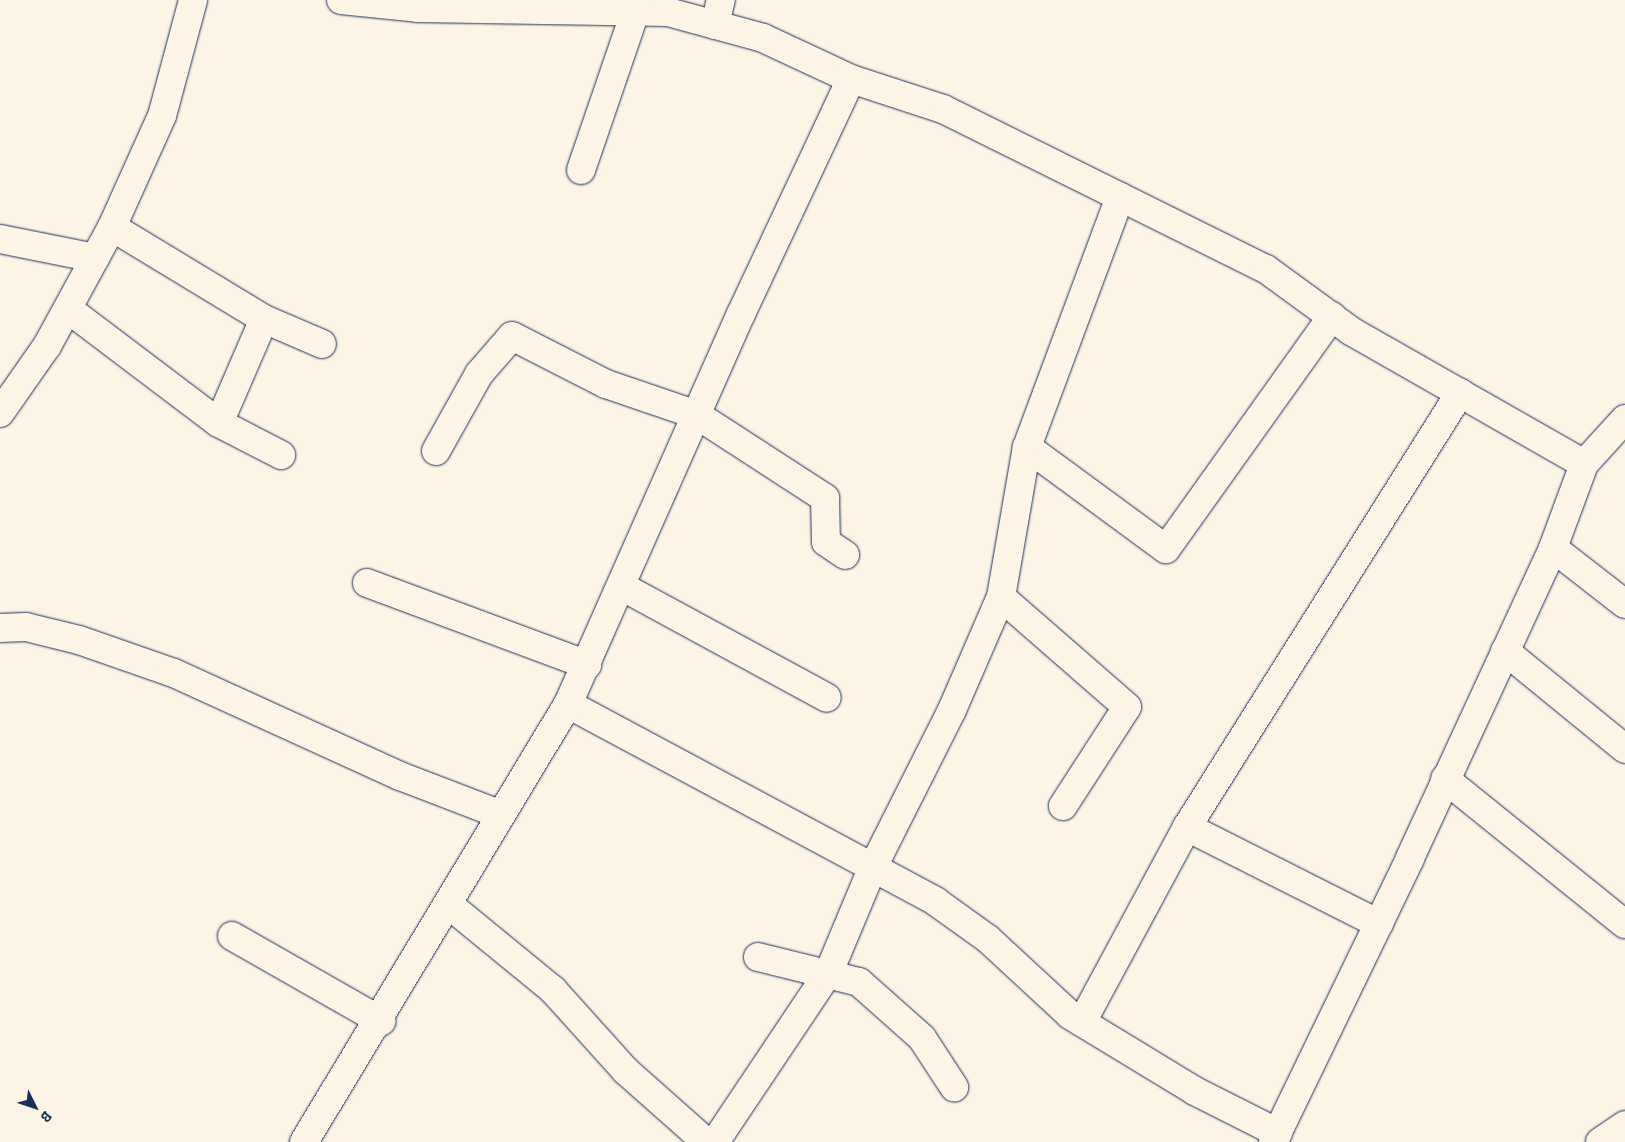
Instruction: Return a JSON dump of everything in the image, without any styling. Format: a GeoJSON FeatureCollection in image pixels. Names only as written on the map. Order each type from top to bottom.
{"type":"FeatureCollection","features":[{"type":"Feature","properties":{"kind":"street"},"geometry":{"type":"LineString","coordinates":[[0,413],[47,346],[112,228],[162,116],[193,0]]}},
{"type":"Feature","properties":{"kind":"street"},"geometry":{"type":"LineString","coordinates":[[341,0],[418,8],[718,12],[763,38],[851,80],[943,110],[1266,269],[1332,316],[1460,393],[1584,464]]}},
{"type":"Feature","properties":{"kind":"street"},"geometry":{"type":"LineString","coordinates":[[581,170],[635,12]]}},
{"type":"Feature","properties":{"kind":"street"},"geometry":{"type":"LineString","coordinates":[[313,1139],[499,814],[568,704],[697,415],[851,80]]}},
{"type":"Feature","properties":{"kind":"street"},"geometry":{"type":"LineString","coordinates":[[715,1142],[829,972],[872,869],[952,710],[1001,597],[1027,447],[1120,197]]}},
{"type":"Feature","properties":{"kind":"street"},"geometry":{"type":"LineString","coordinates":[[112,228],[264,319],[322,344]]}},
{"type":"Feature","properties":{"kind":"street"},"geometry":{"type":"LineString","coordinates":[[0,239],[95,258]]}},
{"type":"Feature","properties":{"kind":"street"},"geometry":{"type":"LineString","coordinates":[[68,309],[219,423],[281,455]]}},
{"type":"Feature","properties":{"kind":"street"},"geometry":{"type":"LineString","coordinates":[[1027,447],[1166,549],[1332,316]]}},
{"type":"Feature","properties":{"kind":"street"},"geometry":{"type":"LineString","coordinates":[[219,423],[264,319]]}},
{"type":"Feature","properties":{"kind":"street"},"geometry":{"type":"LineString","coordinates":[[436,452],[479,374],[512,336],[606,384],[697,415],[825,498],[826,542],[845,555]]}},
{"type":"Feature","properties":{"kind":"street"},"geometry":{"type":"LineString","coordinates":[[1082,1022],[1187,827],[1460,393]]}},
{"type":"Feature","properties":{"kind":"street"},"geometry":{"type":"LineString","coordinates":[[568,704],[872,869],[935,901],[988,939],[1082,1022],[1276,1137],[1379,924],[1444,779],[1553,548],[1584,464],[1625,419]]}},
{"type":"Feature","properties":{"kind":"street"},"geometry":{"type":"LineString","coordinates":[[1553,548],[1625,604]]}},
{"type":"Feature","properties":{"kind":"street"},"geometry":{"type":"LineString","coordinates":[[366,583],[587,664]]}},
{"type":"Feature","properties":{"kind":"street"},"geometry":{"type":"LineString","coordinates":[[621,586],[827,698]]}},
{"type":"Feature","properties":{"kind":"street"},"geometry":{"type":"LineString","coordinates":[[1001,597],[1127,707],[1063,806]]}},
{"type":"Feature","properties":{"kind":"street"},"geometry":{"type":"LineString","coordinates":[[0,628],[26,627],[79,640],[174,673],[400,776],[499,814]]}},
{"type":"Feature","properties":{"kind":"street"},"geometry":{"type":"LineString","coordinates":[[1505,650],[1625,749]]}},
{"type":"Feature","properties":{"kind":"street"},"geometry":{"type":"LineString","coordinates":[[1444,779],[1625,924]]}},
{"type":"Feature","properties":{"kind":"street"},"geometry":{"type":"LineString","coordinates":[[1187,827],[1379,924]]}},
{"type":"Feature","properties":{"kind":"street"},"geometry":{"type":"LineString","coordinates":[[448,904],[553,990],[626,1071],[706,1142]]}},
{"type":"Feature","properties":{"kind":"street"},"geometry":{"type":"LineString","coordinates":[[232,936],[381,1021]]}},
{"type":"Feature","properties":{"kind":"street"},"geometry":{"type":"LineString","coordinates":[[758,957],[829,972],[859,982],[922,1038],[954,1088]]}},
{"type":"Feature","properties":{"kind":"street"},"geometry":{"type":"LineString","coordinates":[[1600,1142],[1625,1125]]}}]}
